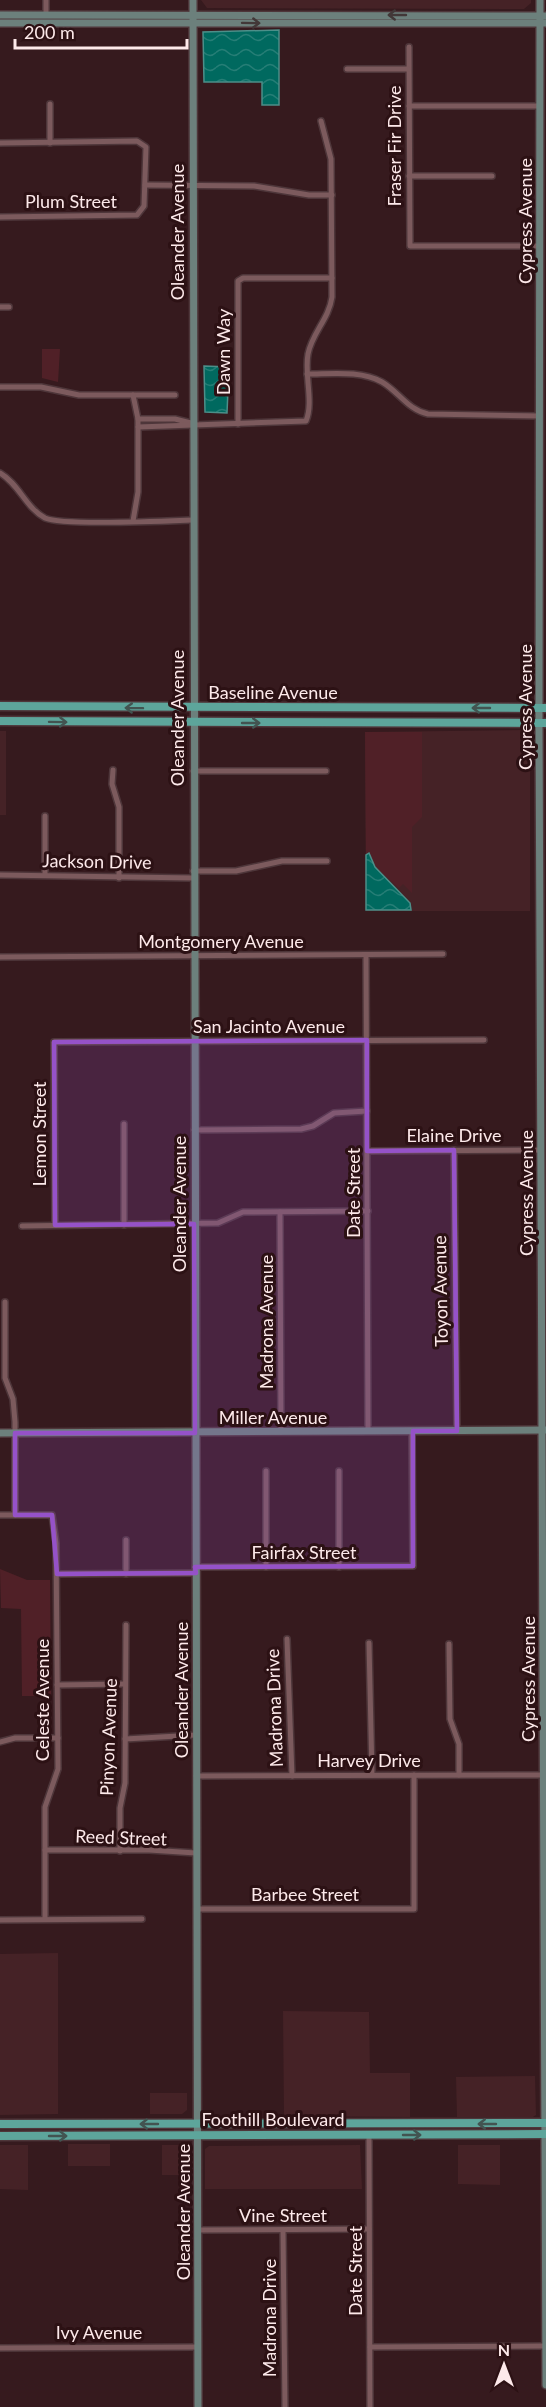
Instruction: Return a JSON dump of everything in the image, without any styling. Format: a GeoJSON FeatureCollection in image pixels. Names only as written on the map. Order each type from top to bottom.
{"type":"FeatureCollection","features":[{"type":"Feature","properties":{"kind":"main road","name":"Baseline Avenue"},"geometry":{"type":"LineString","coordinates":[[0,706],[192,709],[543,708]]}},
{"type":"Feature","properties":{"kind":"main road","name":"Baseline Avenue"},"geometry":{"type":"LineString","coordinates":[[0,721],[543,723]]}},
{"type":"Feature","properties":{"kind":"main road","name":"Foothill Boulevard"},"geometry":{"type":"LineString","coordinates":[[0,2124],[546,2123]]}},
{"type":"Feature","properties":{"kind":"main road"},"geometry":{"type":"LineString","coordinates":[[0,2131],[20,2130],[27,2124]]}},
{"type":"Feature","properties":{"kind":"main road","name":"Foothill Boulevard"},"geometry":{"type":"LineString","coordinates":[[0,2136],[546,2134]]}},
{"type":"Feature","properties":{"kind":"street"},"geometry":{"type":"LineString","coordinates":[[46,0],[46,15]]}},
{"type":"Feature","properties":{"kind":"street","name":"Oleander Avenue"},"geometry":{"type":"LineString","coordinates":[[193,0],[192,709],[198,2407]]}},
{"type":"Feature","properties":{"kind":"street","name":"Cypress Avenue"},"geometry":{"type":"LineString","coordinates":[[540,0],[543,20],[540,106],[543,188],[540,246],[543,339],[540,416],[543,500],[543,1110],[541,1150],[544,1215],[543,1775],[546,2385]]}},
{"type":"Feature","properties":{"kind":"street"},"geometry":{"type":"LineString","coordinates":[[0,15],[192,19]]}},
{"type":"Feature","properties":{"kind":"street"},"geometry":{"type":"LineString","coordinates":[[0,23],[192,19],[543,20]]}},
{"type":"Feature","properties":{"kind":"street","name":"Fraser Fir Drive"},"geometry":{"type":"LineString","coordinates":[[409,47],[410,246],[540,246]]}},
{"type":"Feature","properties":{"kind":"street"},"geometry":{"type":"LineString","coordinates":[[347,69],[408,69]]}},
{"type":"Feature","properties":{"kind":"street"},"geometry":{"type":"LineString","coordinates":[[50,104],[50,143]]}},
{"type":"Feature","properties":{"kind":"street"},"geometry":{"type":"LineString","coordinates":[[409,106],[540,106]]}},
{"type":"Feature","properties":{"kind":"street"},"geometry":{"type":"LineString","coordinates":[[138,428],[306,421],[310,347],[331,307],[332,195],[329,145],[321,121]]}},
{"type":"Feature","properties":{"kind":"street"},"geometry":{"type":"LineString","coordinates":[[0,143],[101,141],[143,143],[146,147],[145,185],[254,186],[309,195],[332,195]]}},
{"type":"Feature","properties":{"kind":"street"},"geometry":{"type":"LineString","coordinates":[[409,176],[492,176]]}},
{"type":"Feature","properties":{"kind":"street","name":"Plum Street"},"geometry":{"type":"LineString","coordinates":[[0,217],[132,216],[141,213],[145,185]]}},
{"type":"Feature","properties":{"kind":"street","name":"Dawn Way"},"geometry":{"type":"LineString","coordinates":[[238,424],[238,281],[243,278],[332,278]]}},
{"type":"Feature","properties":{"kind":"street"},"geometry":{"type":"LineString","coordinates":[[0,307],[9,307]]}},
{"type":"Feature","properties":{"kind":"street"},"geometry":{"type":"LineString","coordinates":[[307,374],[368,377],[382,382],[413,409],[428,414],[540,416]]}},
{"type":"Feature","properties":{"kind":"street"},"geometry":{"type":"LineString","coordinates":[[0,387],[41,387],[79,395],[175,396]]}},
{"type":"Feature","properties":{"kind":"street"},"geometry":{"type":"LineString","coordinates":[[133,395],[138,419],[138,492],[134,521]]}},
{"type":"Feature","properties":{"kind":"street"},"geometry":{"type":"LineString","coordinates":[[138,419],[164,419],[192,424]]}},
{"type":"Feature","properties":{"kind":"street"},"geometry":{"type":"LineString","coordinates":[[164,419],[165,427]]}},
{"type":"Feature","properties":{"kind":"street"},"geometry":{"type":"LineString","coordinates":[[0,473],[9,478],[33,509],[47,519],[192,520]]}},
{"type":"Feature","properties":{"kind":"street"},"geometry":{"type":"LineString","coordinates":[[113,770],[112,784],[119,807],[119,878]]}},
{"type":"Feature","properties":{"kind":"street"},"geometry":{"type":"LineString","coordinates":[[193,771],[326,771]]}},
{"type":"Feature","properties":{"kind":"street"},"geometry":{"type":"LineString","coordinates":[[45,816],[45,875]]}},
{"type":"Feature","properties":{"kind":"street","name":"Jackson Drive"},"geometry":{"type":"LineString","coordinates":[[0,875],[119,878],[236,871],[282,861],[327,861]]}},
{"type":"Feature","properties":{"kind":"street","name":"Montgomery Avenue"},"geometry":{"type":"LineString","coordinates":[[0,957],[443,954]]}},
{"type":"Feature","properties":{"kind":"street","name":"Date Street"},"geometry":{"type":"LineString","coordinates":[[366,955],[368,1431]]}},
{"type":"Feature","properties":{"kind":"street","name":"San Jacinto Avenue"},"geometry":{"type":"LineString","coordinates":[[54,1042],[484,1040]]}},
{"type":"Feature","properties":{"kind":"street","name":"Lemon Street"},"geometry":{"type":"LineString","coordinates":[[54,1042],[55,1226]]}},
{"type":"Feature","properties":{"kind":"street"},"geometry":{"type":"LineString","coordinates":[[194,1130],[301,1129],[313,1126],[334,1113],[367,1111]]}},
{"type":"Feature","properties":{"kind":"street"},"geometry":{"type":"LineString","coordinates":[[124,1124],[124,1225]]}},
{"type":"Feature","properties":{"kind":"street","name":"Toyon Avenue"},"geometry":{"type":"LineString","coordinates":[[454,1150],[457,1431]]}},
{"type":"Feature","properties":{"kind":"street","name":"Elaine Drive"},"geometry":{"type":"LineString","coordinates":[[367,1151],[541,1150]]}},
{"type":"Feature","properties":{"kind":"street"},"geometry":{"type":"LineString","coordinates":[[22,1226],[218,1223],[243,1212],[368,1211]]}},
{"type":"Feature","properties":{"kind":"street","name":"Madrona Avenue"},"geometry":{"type":"LineString","coordinates":[[280,1212],[281,1432]]}},
{"type":"Feature","properties":{"kind":"street"},"geometry":{"type":"LineString","coordinates":[[0,1515],[15,1515],[15,1433],[13,1399],[5,1378],[4,1302]]}},
{"type":"Feature","properties":{"kind":"street","name":"Fairfax Street"},"geometry":{"type":"LineString","coordinates":[[57,1574],[126,1574],[266,1567],[413,1566],[412,1431]]}},
{"type":"Feature","properties":{"kind":"street","name":"Miller Avenue"},"geometry":{"type":"LineString","coordinates":[[0,1433],[544,1431]]}},
{"type":"Feature","properties":{"kind":"street"},"geometry":{"type":"LineString","coordinates":[[266,1471],[266,1567]]}},
{"type":"Feature","properties":{"kind":"street"},"geometry":{"type":"LineString","coordinates":[[339,1471],[339,1567]]}},
{"type":"Feature","properties":{"kind":"street","name":"Celeste Avenue"},"geometry":{"type":"LineString","coordinates":[[15,1515],[52,1515],[56,1543],[58,1769],[45,1807],[45,1920]]}},
{"type":"Feature","properties":{"kind":"street"},"geometry":{"type":"LineString","coordinates":[[126,1540],[126,1574]]}},
{"type":"Feature","properties":{"kind":"street","name":"Pinyon Avenue"},"geometry":{"type":"LineString","coordinates":[[120,1851],[120,1808],[125,1783],[126,1624]]}},
{"type":"Feature","properties":{"kind":"street","name":"Madrona Drive"},"geometry":{"type":"LineString","coordinates":[[287,1639],[292,1776]]}},
{"type":"Feature","properties":{"kind":"street"},"geometry":{"type":"LineString","coordinates":[[369,1643],[372,1775]]}},
{"type":"Feature","properties":{"kind":"street"},"geometry":{"type":"LineString","coordinates":[[449,1644],[450,1719],[459,1744],[459,1775]]}},
{"type":"Feature","properties":{"kind":"street"},"geometry":{"type":"LineString","coordinates":[[57,1684],[125,1684]]}},
{"type":"Feature","properties":{"kind":"street"},"geometry":{"type":"LineString","coordinates":[[125,1739],[196,1735]]}},
{"type":"Feature","properties":{"kind":"street"},"geometry":{"type":"LineString","coordinates":[[0,1742],[15,1738],[58,1738]]}},
{"type":"Feature","properties":{"kind":"street","name":"Barbee Street"},"geometry":{"type":"LineString","coordinates":[[197,1909],[414,1909],[414,1775]]}},
{"type":"Feature","properties":{"kind":"street","name":"Harvey Drive"},"geometry":{"type":"LineString","coordinates":[[196,1776],[543,1775]]}},
{"type":"Feature","properties":{"kind":"street","name":"Reed Street"},"geometry":{"type":"LineString","coordinates":[[45,1850],[196,1854]]}},
{"type":"Feature","properties":{"kind":"street"},"geometry":{"type":"LineString","coordinates":[[0,1920],[142,1919]]}},
{"type":"Feature","properties":{"kind":"street","name":"Date Street"},"geometry":{"type":"LineString","coordinates":[[369,2135],[370,2407]]}},
{"type":"Feature","properties":{"kind":"street","name":"Vine Street"},"geometry":{"type":"LineString","coordinates":[[198,2230],[369,2229]]}},
{"type":"Feature","properties":{"kind":"street","name":"Madrona Drive"},"geometry":{"type":"LineString","coordinates":[[283,2230],[285,2407]]}},
{"type":"Feature","properties":{"kind":"street"},"geometry":{"type":"LineString","coordinates":[[370,2347],[546,2346]]}},
{"type":"Feature","properties":{"kind":"street","name":"Ivy Avenue"},"geometry":{"type":"LineString","coordinates":[[0,2348],[198,2347]]}},
{"type":"Feature","properties":{"kind":"highlighted area"},"geometry":{"type":"Polygon","coordinates":[[[367,1040],[367,1151],[454,1150],[457,1431],[413,1431],[413,1566],[195,1567],[196,1573],[57,1574],[52,1515],[15,1515],[15,1433],[195,1433],[194,1224],[55,1225],[54,1042],[367,1040]]]}},
{"type":"Feature","properties":{"kind":"shaded area"},"geometry":{"type":"Polygon","coordinates":[[[201,0],[531,0],[531,3],[524,9],[207,8],[201,0]]]}},
{"type":"Feature","properties":{"kind":"shaded area"},"geometry":{"type":"Polygon","coordinates":[[[42,349],[60,349],[58,382],[42,378],[42,349]]]}},
{"type":"Feature","properties":{"kind":"shaded area"},"geometry":{"type":"Polygon","coordinates":[[[523,730],[530,737],[530,911],[366,911],[365,732],[523,730]]]}},
{"type":"Feature","properties":{"kind":"shaded area"},"geometry":{"type":"Polygon","coordinates":[[[0,731],[6,731],[6,815],[0,815],[0,731]]]}},
{"type":"Feature","properties":{"kind":"shaded area"},"geometry":{"type":"Polygon","coordinates":[[[365,732],[422,732],[422,817],[412,827],[412,893],[403,884],[399,888],[375,867],[369,854],[366,855],[365,732]]]}},
{"type":"Feature","properties":{"kind":"shaded area"},"geometry":{"type":"Polygon","coordinates":[[[0,1569],[27,1580],[50,1580],[51,1696],[22,1696],[21,1609],[1,1608],[0,1569]]]}},
{"type":"Feature","properties":{"kind":"shaded area"},"geometry":{"type":"Polygon","coordinates":[[[58,1953],[58,2114],[0,2115],[0,1954],[58,1953]]]}},
{"type":"Feature","properties":{"kind":"shaded area"},"geometry":{"type":"Polygon","coordinates":[[[283,2011],[369,2012],[370,2073],[410,2073],[410,2117],[284,2116],[283,2011]]]}},
{"type":"Feature","properties":{"kind":"shaded area"},"geometry":{"type":"Polygon","coordinates":[[[535,2076],[536,2115],[533,2117],[457,2117],[456,2077],[535,2076]]]}},
{"type":"Feature","properties":{"kind":"shaded area"},"geometry":{"type":"Polygon","coordinates":[[[150,2093],[187,2093],[187,2110],[182,2114],[150,2114],[150,2093]]]}},
{"type":"Feature","properties":{"kind":"shaded area"},"geometry":{"type":"Polygon","coordinates":[[[68,2144],[110,2144],[110,2166],[68,2166],[68,2144]]]}},
{"type":"Feature","properties":{"kind":"shaded area"},"geometry":{"type":"Polygon","coordinates":[[[0,2145],[28,2145],[28,2190],[0,2189],[0,2145]]]}},
{"type":"Feature","properties":{"kind":"shaded area"},"geometry":{"type":"Polygon","coordinates":[[[162,2145],[187,2145],[188,2175],[162,2175],[162,2145]]]}},
{"type":"Feature","properties":{"kind":"shaded area"},"geometry":{"type":"Polygon","coordinates":[[[360,2145],[362,2189],[205,2189],[205,2149],[209,2146],[360,2145]]]}},
{"type":"Feature","properties":{"kind":"shaded area"},"geometry":{"type":"Polygon","coordinates":[[[458,2145],[500,2145],[500,2185],[458,2184],[458,2145]]]}},
{"type":"Feature","properties":{"kind":"water"},"geometry":{"type":"Polygon","coordinates":[[[279,30],[279,105],[262,105],[262,82],[204,82],[203,32],[279,30]]]}},
{"type":"Feature","properties":{"kind":"water"},"geometry":{"type":"Polygon","coordinates":[[[204,366],[229,367],[227,413],[205,412],[204,366]]]}},
{"type":"Feature","properties":{"kind":"water"},"geometry":{"type":"Polygon","coordinates":[[[369,853],[375,867],[410,903],[411,910],[366,910],[366,855],[369,853]]]}}]}
